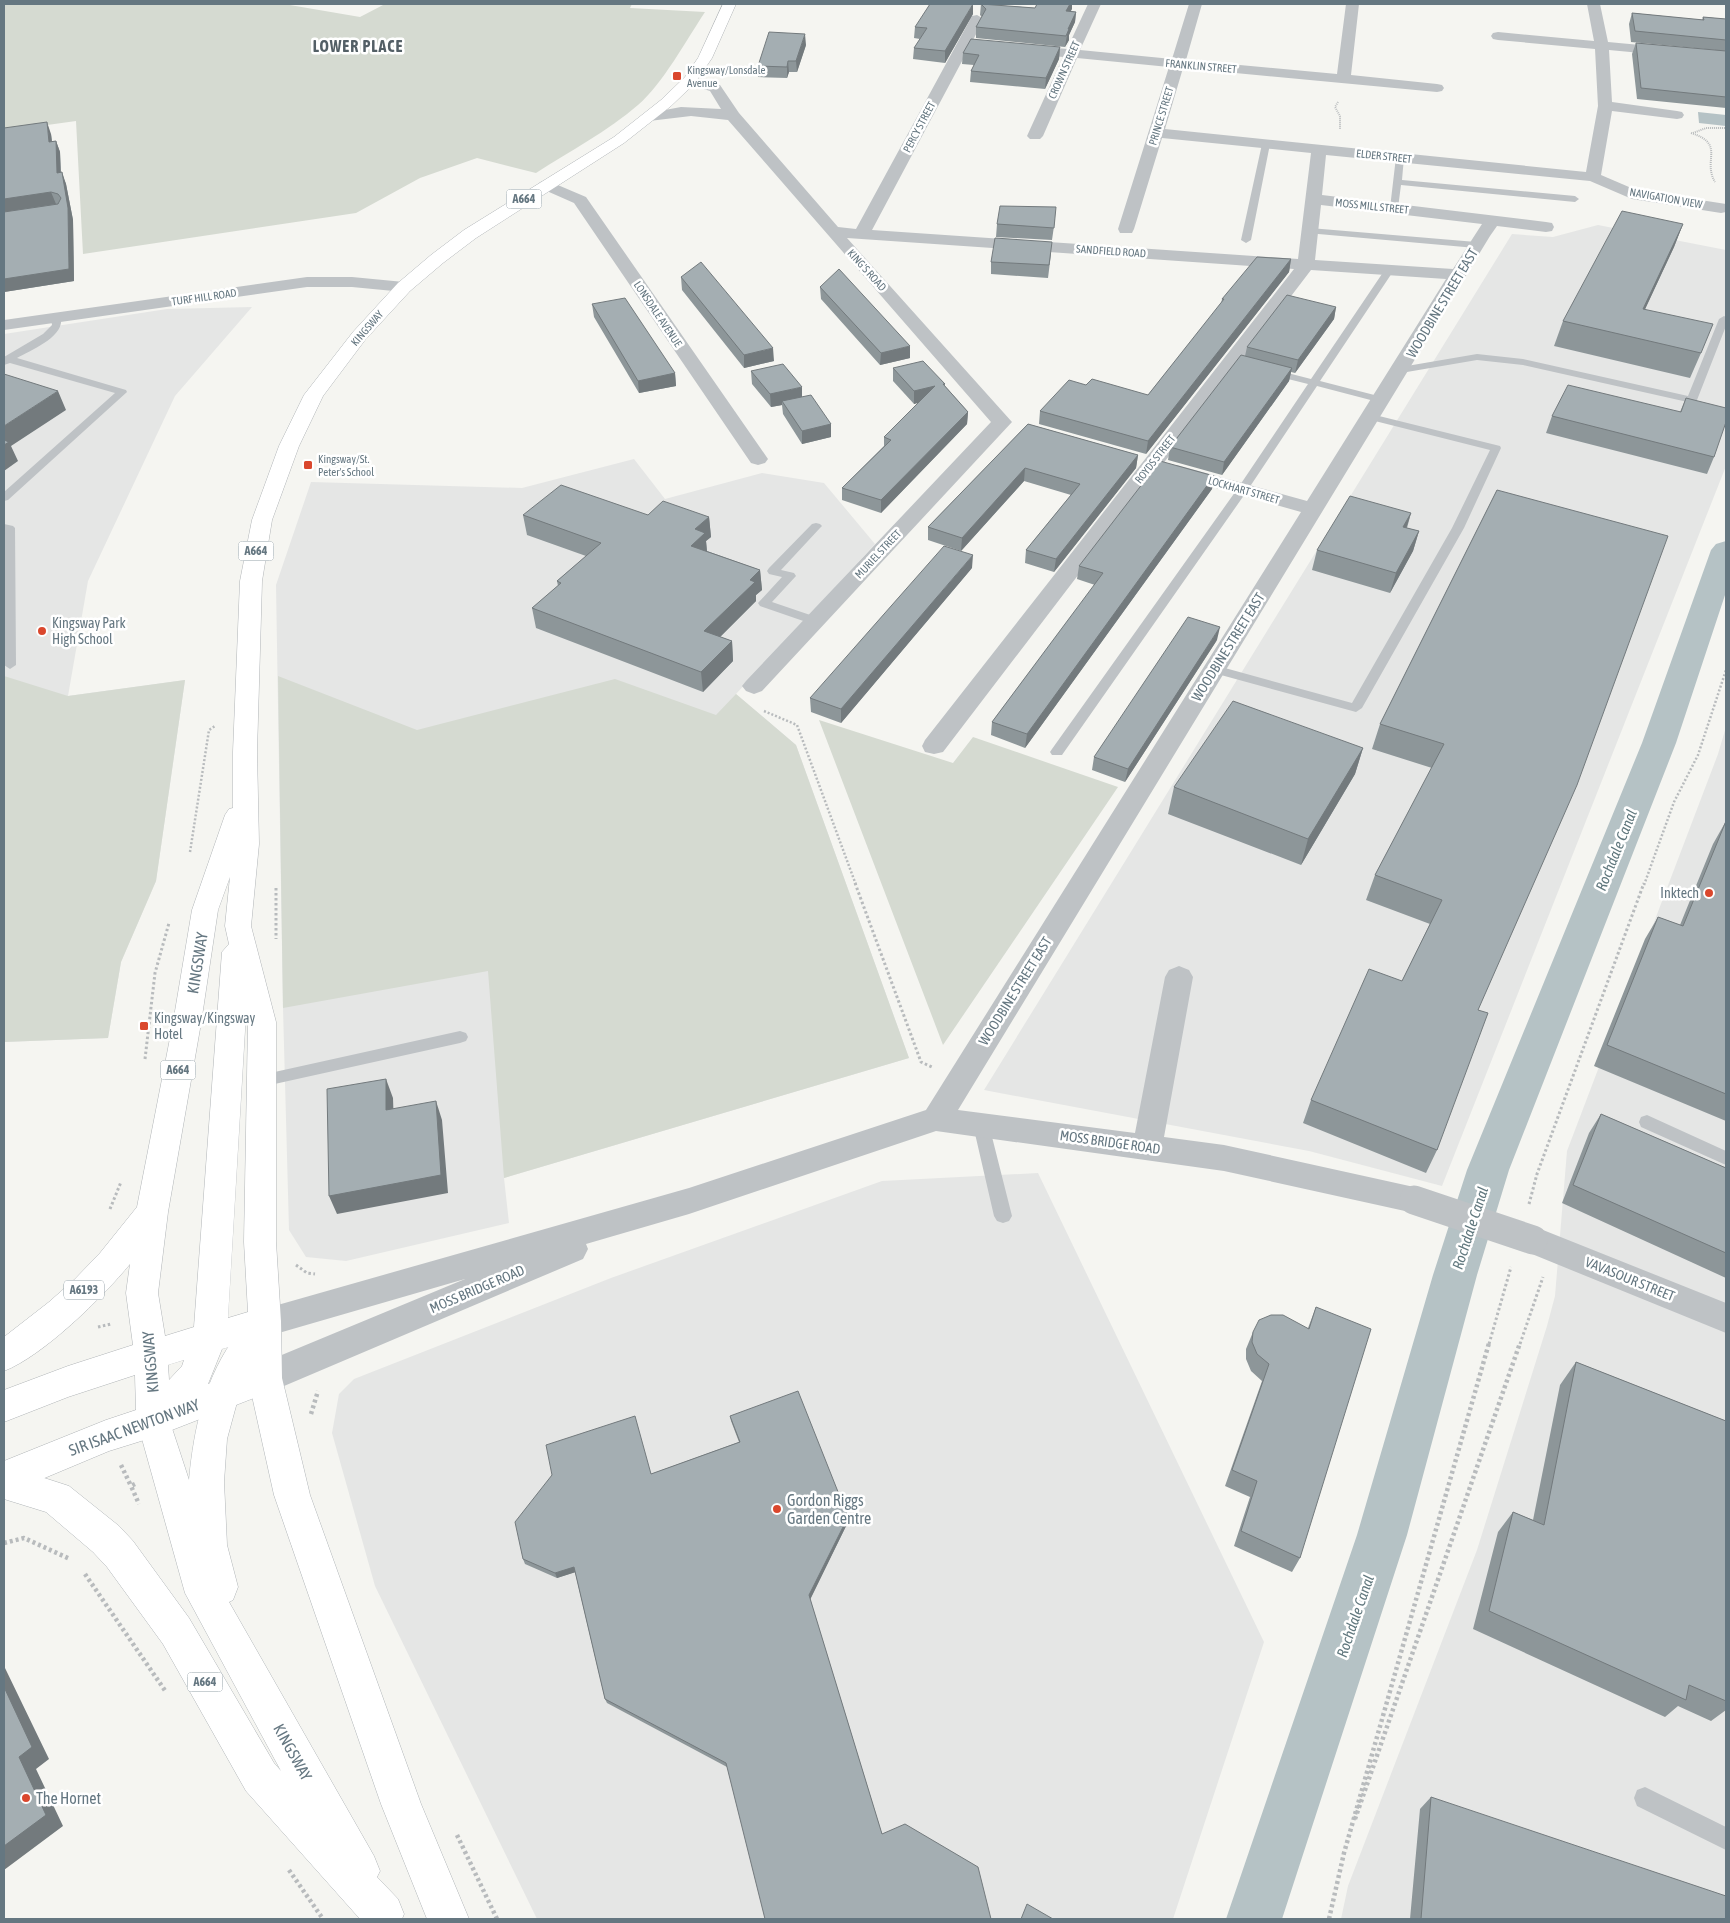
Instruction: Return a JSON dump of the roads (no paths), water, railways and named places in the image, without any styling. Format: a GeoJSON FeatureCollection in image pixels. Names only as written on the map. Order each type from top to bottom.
{"type":"FeatureCollection","features":[{"type":"Feature","properties":{"kind":"main road","name":"KINGSWAY"},"geometry":{"type":"LineString","coordinates":[[448,1919],[401,1804],[292,1495],[266,1378],[260,1242],[262,1022],[238,926],[246,844],[247,706],[251,581],[262,520],[289,446],[314,395],[359,336],[404,287],[470,234],[619,140],[649,117],[690,80],[705,58],[729,4]]}},
{"type":"Feature","properties":{"kind":"main road","name":"KINGSWAY"},"geometry":{"type":"LineString","coordinates":[[246,793],[206,910],[152,1212],[142,1293],[151,1353],[154,1421],[203,1593],[385,1916]]}},
{"type":"Feature","properties":{"kind":"main road","name":"A664"},"geometry":{"type":"LineString","coordinates":[[154,1421],[195,1376],[210,1338],[238,926]]}},
{"type":"Feature","properties":{"kind":"main road","name":"A6193"},"geometry":{"type":"LineString","coordinates":[[4,1356],[42,1329],[69,1305],[110,1264],[152,1212]]}},
{"type":"Feature","properties":{"kind":"main road","name":"A664"},"geometry":{"type":"LineString","coordinates":[[237,1652],[209,1545],[206,1482],[210,1439],[222,1395],[235,1363],[265,1322]]}},
{"type":"Feature","properties":{"kind":"main road"},"geometry":{"type":"LineString","coordinates":[[4,1406],[56,1385],[151,1353],[265,1322]]}},
{"type":"Feature","properties":{"kind":"main road","name":"SIR ISAAC NEWTON WAY"},"geometry":{"type":"LineString","coordinates":[[4,1478],[106,1436],[154,1421],[266,1378]]}},
{"type":"Feature","properties":{"kind":"main road","name":"A664"},"geometry":{"type":"LineString","coordinates":[[4,1482],[56,1498],[106,1539],[120,1554],[176,1631],[260,1777],[385,1916]]}},
{"type":"Feature","properties":{"kind":"street","name":"CROWN STREET"},"geometry":{"type":"LineString","coordinates":[[1035,136],[1094,4]]}},
{"type":"Feature","properties":{"kind":"street","name":"PRINCE STREET"},"geometry":{"type":"LineString","coordinates":[[1126,229],[1196,4]]}},
{"type":"Feature","properties":{"kind":"street"},"geometry":{"type":"LineString","coordinates":[[1343,80],[1353,4]]}},
{"type":"Feature","properties":{"kind":"street"},"geometry":{"type":"LineString","coordinates":[[1593,176],[1605,106],[1602,46],[1594,4]]}},
{"type":"Feature","properties":{"kind":"street","name":"PERCY STREET"},"geometry":{"type":"LineString","coordinates":[[861,234],[977,19]]}},
{"type":"Feature","properties":{"kind":"street"},"geometry":{"type":"LineString","coordinates":[[1498,36],[1726,57]]}},
{"type":"Feature","properties":{"kind":"street","name":"FRANKLIN STREET"},"geometry":{"type":"LineString","coordinates":[[964,43],[1437,88]]}},
{"type":"Feature","properties":{"kind":"street","name":"KING'S ROAD"},"geometry":{"type":"LineString","coordinates":[[690,80],[715,88],[733,116],[833,232],[1011,425]]}},
{"type":"Feature","properties":{"kind":"street"},"geometry":{"type":"LineString","coordinates":[[1605,106],[1677,115]]}},
{"type":"Feature","properties":{"kind":"street"},"geometry":{"type":"LineString","coordinates":[[649,117],[674,111],[702,110],[733,116]]}},
{"type":"Feature","properties":{"kind":"street","name":"ELDER STREET"},"geometry":{"type":"LineString","coordinates":[[1156,133],[1593,176],[1611,185]]}},
{"type":"Feature","properties":{"kind":"street"},"geometry":{"type":"LineString","coordinates":[[1306,265],[1314,199],[1327,150]]}},
{"type":"Feature","properties":{"kind":"street","name":"LONSDALE AVENUE"},"geometry":{"type":"LineString","coordinates":[[546,185],[580,200],[758,459]]}},
{"type":"Feature","properties":{"kind":"street","name":"NAVIGATION VIEW"},"geometry":{"type":"LineString","coordinates":[[1611,185],[1632,194],[1721,208]]}},
{"type":"Feature","properties":{"kind":"street","name":"MOSS MILL STREET"},"geometry":{"type":"LineString","coordinates":[[1314,199],[1493,220]]}},
{"type":"Feature","properties":{"kind":"street"},"geometry":{"type":"LineString","coordinates":[[1493,220],[1546,227]]}},
{"type":"Feature","properties":{"kind":"street","name":"WOODBINE STREET EAST"},"geometry":{"type":"LineString","coordinates":[[936,1119],[1493,220]]}},
{"type":"Feature","properties":{"kind":"street","name":"SANDFIELD ROAD"},"geometry":{"type":"LineString","coordinates":[[833,232],[1458,275]]}},
{"type":"Feature","properties":{"kind":"street","name":"ROYDS STREET"},"geometry":{"type":"LineString","coordinates":[[934,746],[1142,461],[1235,362],[1306,265]]}},
{"type":"Feature","properties":{"kind":"street","name":"TURF HILL ROAD"},"geometry":{"type":"LineString","coordinates":[[4,325],[307,282],[352,282],[404,287]]}},
{"type":"Feature","properties":{"kind":"street","name":"MURIEL STREET"},"geometry":{"type":"LineString","coordinates":[[754,686],[815,621],[1011,425]]}},
{"type":"Feature","properties":{"kind":"street","name":"LOCKHART STREET"},"geometry":{"type":"LineString","coordinates":[[1142,461],[1313,509]]}},
{"type":"Feature","properties":{"kind":"street"},"geometry":{"type":"LineString","coordinates":[[1147,1147],[1179,978]]}},
{"type":"Feature","properties":{"kind":"street","name":"MOSS BRIDGE ROAD"},"geometry":{"type":"LineString","coordinates":[[265,1322],[689,1200],[936,1119],[1224,1158],[1414,1200],[1531,1240]]}},
{"type":"Feature","properties":{"kind":"street","name":"MOSS BRIDGE ROAD"},"geometry":{"type":"LineString","coordinates":[[266,1378],[689,1200]]}},
{"type":"Feature","properties":{"kind":"street","name":"VAVASOUR STREET"},"geometry":{"type":"LineString","coordinates":[[1531,1240],[1726,1318]]}},
{"type":"Feature","properties":{"kind":"lane"},"geometry":{"type":"LineString","coordinates":[[1246,240],[1266,144]]}},
{"type":"Feature","properties":{"kind":"lane"},"geometry":{"type":"LineString","coordinates":[[1394,208],[1400,157]]}},
{"type":"Feature","properties":{"kind":"lane"},"geometry":{"type":"LineString","coordinates":[[1397,182],[1575,199]]}},
{"type":"Feature","properties":{"kind":"lane"},"geometry":{"type":"LineString","coordinates":[[1310,231],[1476,245]]}},
{"type":"Feature","properties":{"kind":"lane"},"geometry":{"type":"LineString","coordinates":[[1057,752],[1243,489],[1389,270]]}},
{"type":"Feature","properties":{"kind":"lane"},"geometry":{"type":"LineString","coordinates":[[6,361],[47,336],[57,326],[56,318]]}},
{"type":"Feature","properties":{"kind":"lane"},"geometry":{"type":"LineString","coordinates":[[1401,370],[1477,356],[1523,362],[1692,400],[1724,319]]}},
{"type":"Feature","properties":{"kind":"lane"},"geometry":{"type":"LineString","coordinates":[[4,498],[122,392],[6,361]]}},
{"type":"Feature","properties":{"kind":"lane"},"geometry":{"type":"LineString","coordinates":[[1214,669],[1356,708],[1458,528],[1496,448],[1376,408],[1314,382],[1258,368]]}},
{"type":"Feature","properties":{"kind":"lane"},"geometry":{"type":"LineString","coordinates":[[815,621],[764,603],[790,576],[773,571],[816,526]]}},
{"type":"Feature","properties":{"kind":"lane"},"geometry":{"type":"LineString","coordinates":[[4,527],[9,528],[10,665]]}},
{"type":"Feature","properties":{"kind":"lane"},"geometry":{"type":"LineString","coordinates":[[261,1081],[460,1037]]}},
{"type":"Feature","properties":{"kind":"lane"},"geometry":{"type":"LineString","coordinates":[[1647,1122],[1726,1158]]}},
{"type":"Feature","properties":{"kind":"lane"},"geometry":{"type":"LineString","coordinates":[[982,1125],[1004,1216]]}},
{"type":"Feature","properties":{"kind":"lane"},"geometry":{"type":"LineString","coordinates":[[1645,1798],[1726,1839]]}},
{"type":"Feature","properties":{"kind":"waterway","name":"Rochdale Canal"},"geometry":{"type":"LineString","coordinates":[[1254,1919],[1382,1535],[1455,1275],[1488,1170],[1659,743],[1726,550]]}},
{"type":"Feature","properties":{"kind":"place","name":"Kingsway/Lonsdale Avenue"},"geometry":{"type":"Point","coordinates":[677,76]}},
{"type":"Feature","properties":{"kind":"place","name":"Kingsway/St. Peter's School"},"geometry":{"type":"Point","coordinates":[308,465]}},
{"type":"Feature","properties":{"kind":"place","name":"Kingsway Park High School"},"geometry":{"type":"Point","coordinates":[42,631]}},
{"type":"Feature","properties":{"kind":"place","name":"Inktech"},"geometry":{"type":"Point","coordinates":[1709,893]}},
{"type":"Feature","properties":{"kind":"place","name":"Kingsway/Kingsway Hotel"},"geometry":{"type":"Point","coordinates":[144,1026]}},
{"type":"Feature","properties":{"kind":"place","name":"Gordon Riggs Garden Centre"},"geometry":{"type":"Point","coordinates":[777,1509]}},
{"type":"Feature","properties":{"kind":"place","name":"The Hornet"},"geometry":{"type":"Point","coordinates":[26,1798]}},
{"type":"Feature","properties":{"kind":"district","name":"LOWER PLACE"},"geometry":{"type":"Point","coordinates":[358,46]}}]}
